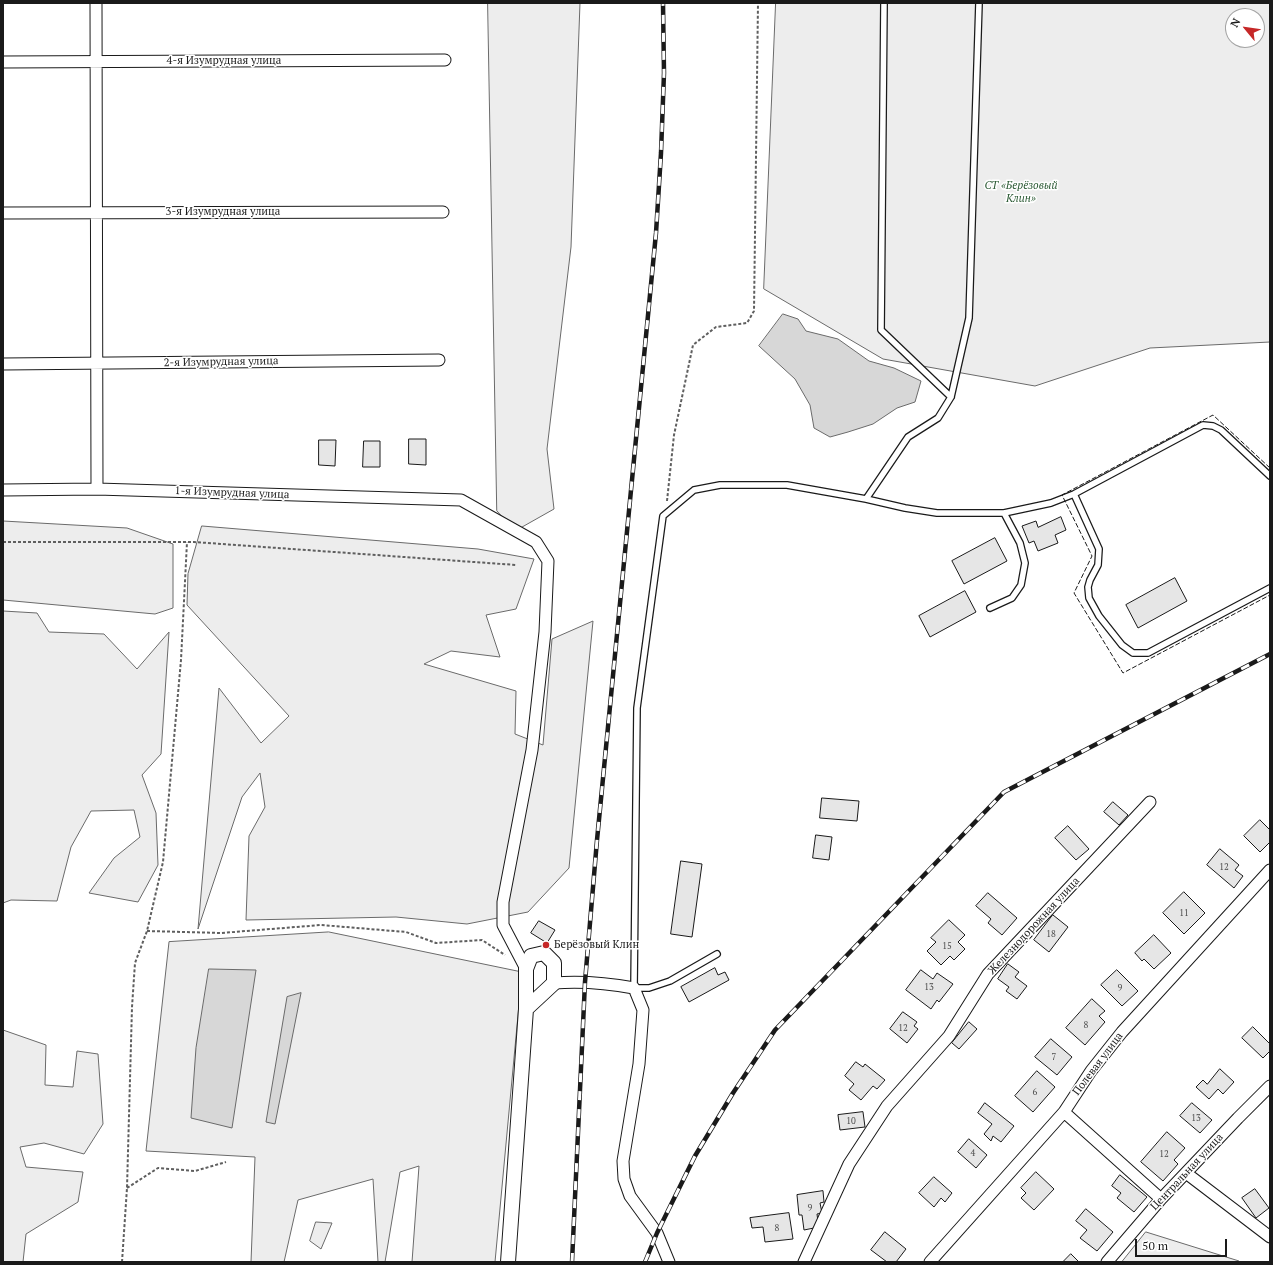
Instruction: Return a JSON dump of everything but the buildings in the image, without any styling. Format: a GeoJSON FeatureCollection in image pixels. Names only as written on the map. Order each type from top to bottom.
{"type":"FeatureCollection","features":[{"type":"Feature","properties":{"kind":"street"},"geometry":{"type":"LineString","coordinates":[[96,3],[98,212],[97,489]]}},
{"type":"Feature","properties":{"kind":"street","name":"4-я Изумрудная улица"},"geometry":{"type":"LineString","coordinates":[[3,62],[445,60]]}},
{"type":"Feature","properties":{"kind":"street","name":"3-я Изумрудная улица"},"geometry":{"type":"LineString","coordinates":[[3,213],[443,212]]}},
{"type":"Feature","properties":{"kind":"street","name":"2-я Изумрудная улица"},"geometry":{"type":"LineString","coordinates":[[3,364],[439,360]]}},
{"type":"Feature","properties":{"kind":"street","name":"1-я Изумрудная улица"},"geometry":{"type":"LineString","coordinates":[[3,490],[97,489],[461,500],[536,542],[548,561],[545,632],[532,750],[503,902],[503,925],[526,969]]}},
{"type":"Feature","properties":{"kind":"street","name":"Железнодорожная улица"},"geometry":{"type":"LineString","coordinates":[[804,1262],[849,1164],[887,1106],[949,1036],[988,974],[1150,802]]}},
{"type":"Feature","properties":{"kind":"street","name":"Полевая улица"},"geometry":{"type":"LineString","coordinates":[[930,1262],[1064,1112],[1090,1071],[1122,1032],[1270,870]]}},
{"type":"Feature","properties":{"kind":"street"},"geometry":{"type":"LineString","coordinates":[[508,1262],[526,1009],[526,969],[531,956],[544,953],[554,963],[554,982]]}},
{"type":"Feature","properties":{"kind":"street"},"geometry":{"type":"LineString","coordinates":[[526,1009],[554,982],[614,984],[634,988],[644,1010],[639,1064],[623,1161],[624,1179],[630,1196],[656,1233],[669,1262]]}},
{"type":"Feature","properties":{"kind":"street","name":"Центральная улица"},"geometry":{"type":"LineString","coordinates":[[1107,1262],[1186,1172],[1270,1086]]}},
{"type":"Feature","properties":{"kind":"street"},"geometry":{"type":"LineString","coordinates":[[1064,1112],[1161,1199]]}},
{"type":"Feature","properties":{"kind":"street"},"geometry":{"type":"LineString","coordinates":[[1186,1172],[1270,1237]]}},
{"type":"Feature","properties":{"kind":"lane"},"geometry":{"type":"LineString","coordinates":[[884,3],[881,330],[951,397]]}},
{"type":"Feature","properties":{"kind":"lane"},"geometry":{"type":"LineString","coordinates":[[866,499],[908,437],[938,418],[951,397],[969,318],[979,3]]}},
{"type":"Feature","properties":{"kind":"lane"},"geometry":{"type":"LineString","coordinates":[[717,954],[670,981],[649,988],[634,988],[637,708],[663,516],[694,490],[720,486],[787,485],[937,513],[1004,513],[1051,502],[1074,494],[1203,425],[1213,426],[1221,430],[1270,476]]}},
{"type":"Feature","properties":{"kind":"lane"},"geometry":{"type":"LineString","coordinates":[[1074,494],[1099,549],[1098,565],[1088,587],[1089,598],[1100,616],[1122,645],[1133,653],[1148,652],[1270,588]]}},
{"type":"Feature","properties":{"kind":"lane"},"geometry":{"type":"LineString","coordinates":[[990,608],[1012,598],[1021,585],[1025,563],[1020,543],[1004,513]]}},
{"type":"Feature","properties":{"kind":"path"},"geometry":{"type":"LineString","coordinates":[[666,514],[674,435],[693,345],[716,327],[747,323],[754,311],[758,3]]}},
{"type":"Feature","properties":{"kind":"path"},"geometry":{"type":"LineString","coordinates":[[3,542],[187,542],[516,565]]}},
{"type":"Feature","properties":{"kind":"path"},"geometry":{"type":"LineString","coordinates":[[122,1262],[127,1188],[135,963],[147,931],[163,862],[181,660],[187,542]]}},
{"type":"Feature","properties":{"kind":"path"},"geometry":{"type":"LineString","coordinates":[[147,931],[221,933],[321,925],[406,932],[436,943],[482,940],[507,956]]}},
{"type":"Feature","properties":{"kind":"path"},"geometry":{"type":"LineString","coordinates":[[127,1188],[158,1168],[195,1171],[226,1162]]}},
{"type":"Feature","properties":{"kind":"shaded area"},"geometry":{"type":"Polygon","coordinates":[[[488,3],[580,3],[571,247],[547,449],[554,509],[515,531],[497,511],[488,3]]]}},
{"type":"Feature","properties":{"kind":"shaded area","name":"СТ «Берёзовый Клин»"},"geometry":{"type":"Polygon","coordinates":[[[776,3],[1270,3],[1270,342],[1150,348],[1035,386],[883,359],[764,289],[776,3]]]}},
{"type":"Feature","properties":{"kind":"shaded area"},"geometry":{"type":"Polygon","coordinates":[[[783,314],[798,319],[806,331],[838,339],[869,361],[894,368],[921,381],[915,402],[897,408],[873,424],[830,437],[814,428],[810,405],[795,379],[759,346],[783,314]]]}},
{"type":"Feature","properties":{"kind":"shaded area"},"geometry":{"type":"Polygon","coordinates":[[[3,521],[127,528],[173,544],[173,608],[155,614],[3,600],[3,521]]]}},
{"type":"Feature","properties":{"kind":"shaded area"},"geometry":{"type":"Polygon","coordinates":[[[202,526],[478,549],[534,559],[516,609],[486,615],[500,657],[451,651],[424,664],[516,691],[515,734],[543,745],[552,639],[593,621],[569,868],[528,912],[467,924],[396,917],[246,920],[249,836],[265,807],[260,773],[242,797],[198,929],[219,688],[261,743],[289,716],[187,605],[188,574],[202,526]]]}},
{"type":"Feature","properties":{"kind":"shaded area"},"geometry":{"type":"Polygon","coordinates":[[[3,611],[37,613],[49,632],[104,634],[137,669],[169,632],[161,754],[142,775],[156,813],[158,865],[138,902],[89,893],[114,858],[140,837],[134,810],[91,811],[71,847],[57,901],[11,900],[3,903],[3,611]]]}},
{"type":"Feature","properties":{"kind":"shaded area"},"geometry":{"type":"Polygon","coordinates":[[[329,932],[522,972],[495,1262],[412,1262],[419,1166],[400,1172],[385,1262],[378,1262],[373,1179],[298,1200],[284,1262],[251,1262],[255,1157],[146,1151],[169,942],[329,932]]]}},
{"type":"Feature","properties":{"kind":"shaded area"},"geometry":{"type":"Polygon","coordinates":[[[209,969],[256,970],[232,1128],[191,1118],[196,1048],[209,969]]]}},
{"type":"Feature","properties":{"kind":"shaded area"},"geometry":{"type":"Polygon","coordinates":[[[301,993],[275,1124],[266,1122],[287,997],[301,993]]]}},
{"type":"Feature","properties":{"kind":"shaded area"},"geometry":{"type":"Polygon","coordinates":[[[3,1030],[46,1045],[45,1085],[73,1087],[77,1051],[98,1054],[103,1124],[84,1154],[44,1143],[20,1147],[26,1167],[83,1172],[78,1202],[26,1234],[23,1262],[3,1262],[3,1030]]]}},
{"type":"Feature","properties":{"kind":"shaded area"},"geometry":{"type":"Polygon","coordinates":[[[316,1222],[332,1223],[321,1249],[310,1241],[316,1222]]]}},
{"type":"Feature","properties":{"kind":"shaded area"},"geometry":{"type":"Polygon","coordinates":[[[1146,1232],[1239,1261],[1240,1262],[1122,1262],[1146,1232]]]}},
{"type":"Feature","properties":{"kind":"railway"},"geometry":{"type":"LineString","coordinates":[[572,1262],[585,982],[597,840],[656,233],[664,73],[663,3]]}},
{"type":"Feature","properties":{"kind":"railway"},"geometry":{"type":"LineString","coordinates":[[645,1262],[657,1233],[695,1156],[733,1093],[775,1030],[1004,792],[1270,654]]}},
{"type":"Feature","properties":{"kind":"fence"},"geometry":{"type":"LineString","coordinates":[[1270,468],[1213,415],[1062,495],[1092,556],[1074,593],[1123,673],[1270,595]]}},
{"type":"Feature","properties":{"kind":"place","name":"Берёзовый Клин"},"geometry":{"type":"Point","coordinates":[546,945]}}]}
